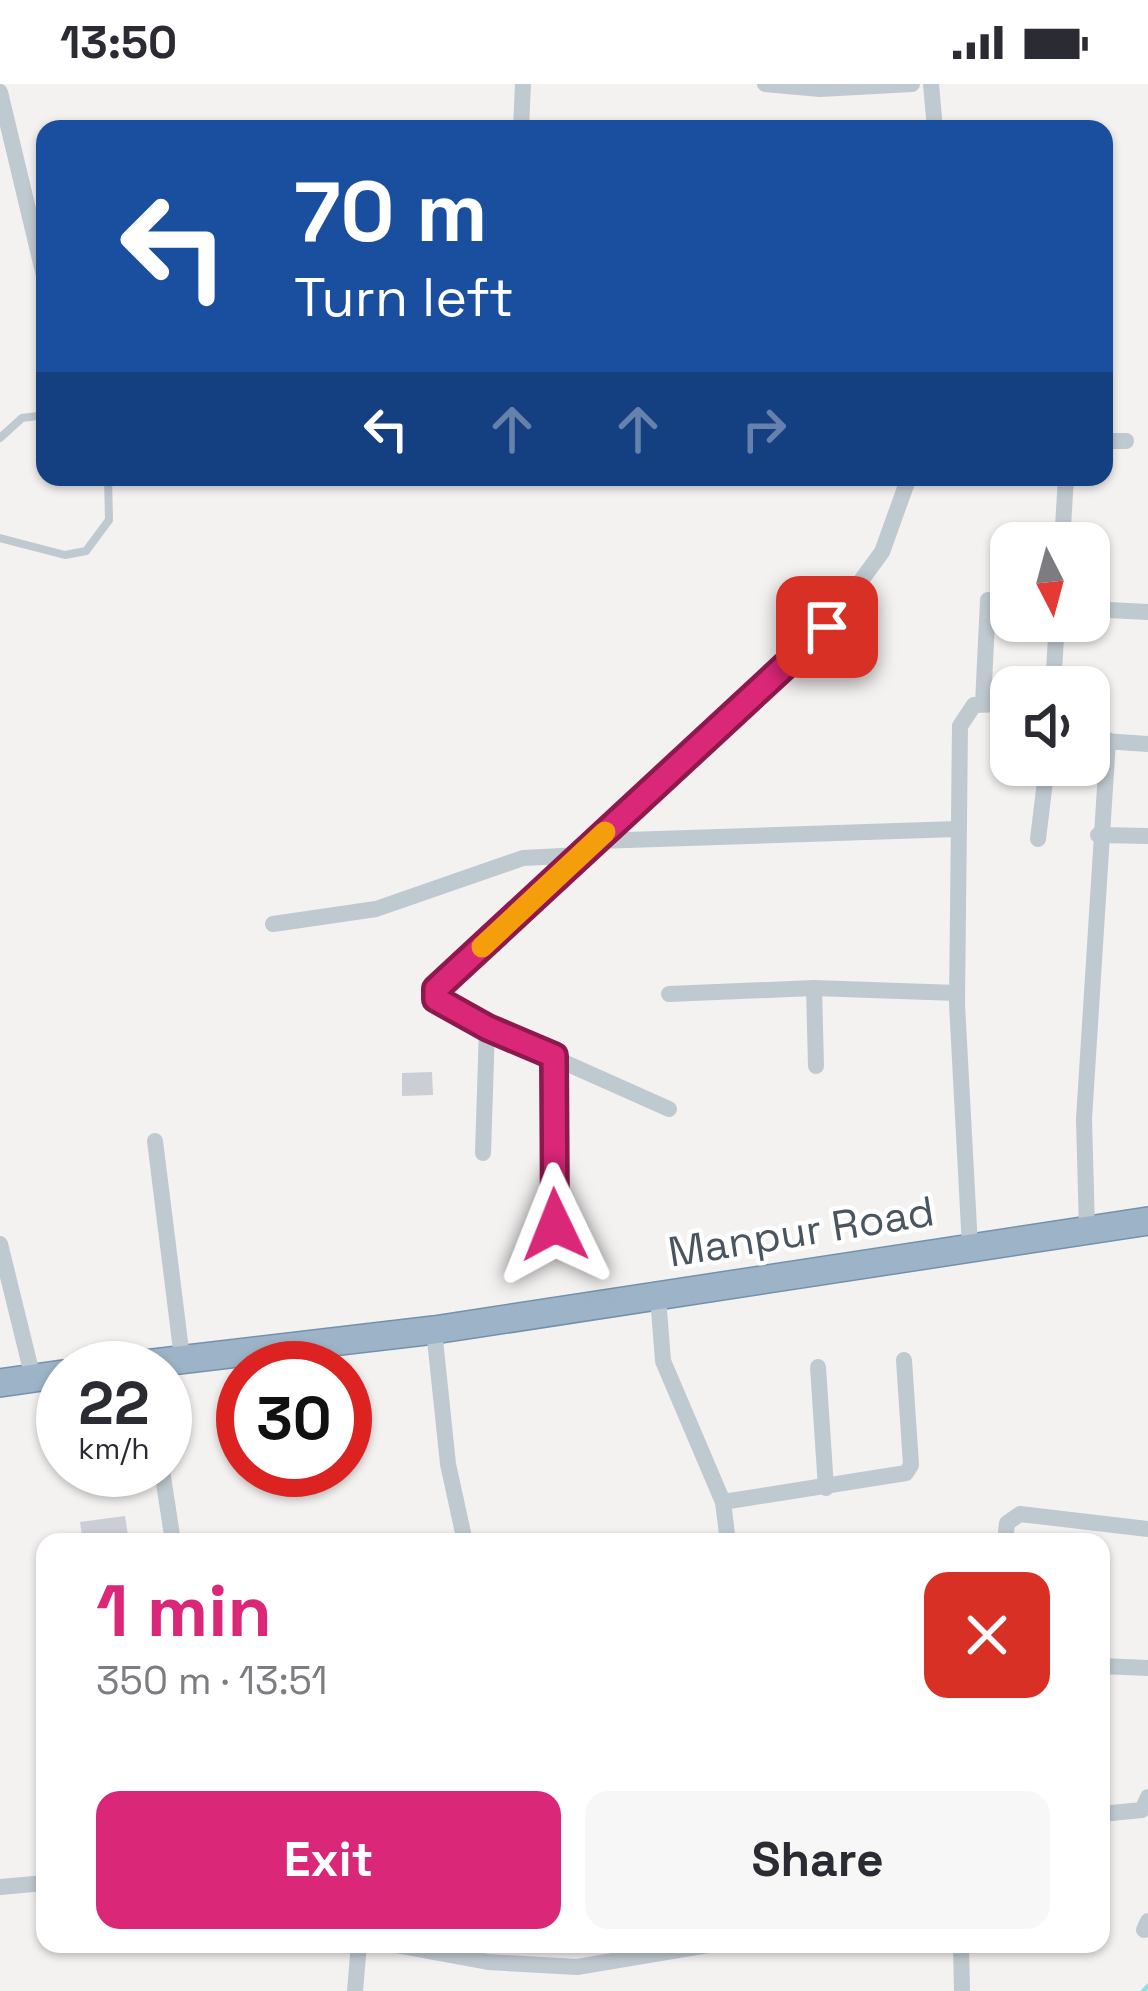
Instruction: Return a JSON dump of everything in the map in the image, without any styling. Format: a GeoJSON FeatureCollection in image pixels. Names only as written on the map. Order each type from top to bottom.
{"type":"FeatureCollection","features":[{"type":"Feature","properties":{"kind":"highway","name":"Manpur Road"},"geometry":{"type":"LineString","coordinates":[[192,1357],[434,1330],[1148,1221]]}},
{"type":"Feature","properties":{"kind":"highway"},"geometry":{"type":"LineString","coordinates":[[0,1383],[36,1378]]}},
{"type":"Feature","properties":{"kind":"street"},"geometry":{"type":"LineString","coordinates":[[521,120],[523,84]]}},
{"type":"Feature","properties":{"kind":"street"},"geometry":{"type":"LineString","coordinates":[[765,84],[913,84]]}},
{"type":"Feature","properties":{"kind":"street"},"geometry":{"type":"LineString","coordinates":[[931,84],[934,120]]}},
{"type":"Feature","properties":{"kind":"street"},"geometry":{"type":"LineString","coordinates":[[0,92],[36,242]]}},
{"type":"Feature","properties":{"kind":"street"},"geometry":{"type":"LineString","coordinates":[[1113,441],[1126,441]]}},
{"type":"Feature","properties":{"kind":"street"},"geometry":{"type":"LineString","coordinates":[[669,1109],[488,1028],[436,999],[436,989],[827,627],[882,552],[905,486]]}},
{"type":"Feature","properties":{"kind":"street"},"geometry":{"type":"LineString","coordinates":[[1063,522],[1065,486]]}},
{"type":"Feature","properties":{"kind":"street"},"geometry":{"type":"LineString","coordinates":[[983,704],[988,601]]}},
{"type":"Feature","properties":{"kind":"street"},"geometry":{"type":"LineString","coordinates":[[1110,610],[1148,612]]}},
{"type":"Feature","properties":{"kind":"street"},"geometry":{"type":"LineString","coordinates":[[970,1247],[957,993],[960,726],[968,709],[990,704]]}},
{"type":"Feature","properties":{"kind":"street"},"geometry":{"type":"LineString","coordinates":[[1110,741],[1148,744]]}},
{"type":"Feature","properties":{"kind":"street"},"geometry":{"type":"LineString","coordinates":[[1038,839],[1044,786]]}},
{"type":"Feature","properties":{"kind":"street"},"geometry":{"type":"LineString","coordinates":[[1087,1230],[1084,1120],[1098,786]]}},
{"type":"Feature","properties":{"kind":"street"},"geometry":{"type":"LineString","coordinates":[[596,841],[957,829]]}},
{"type":"Feature","properties":{"kind":"street"},"geometry":{"type":"LineString","coordinates":[[1098,835],[1148,836]]}},
{"type":"Feature","properties":{"kind":"street"},"geometry":{"type":"LineString","coordinates":[[273,924],[376,908],[524,858],[582,855]]}},
{"type":"Feature","properties":{"kind":"street"},"geometry":{"type":"LineString","coordinates":[[669,994],[814,988],[957,993]]}},
{"type":"Feature","properties":{"kind":"street"},"geometry":{"type":"LineString","coordinates":[[814,988],[816,1066]]}},
{"type":"Feature","properties":{"kind":"street"},"geometry":{"type":"LineString","coordinates":[[483,1154],[488,1028]]}},
{"type":"Feature","properties":{"kind":"street"},"geometry":{"type":"LineString","coordinates":[[554,1056],[555,1225]]}},
{"type":"Feature","properties":{"kind":"street"},"geometry":{"type":"LineString","coordinates":[[155,1141],[180,1341]]}},
{"type":"Feature","properties":{"kind":"street"},"geometry":{"type":"LineString","coordinates":[[0,1244],[33,1378]]}},
{"type":"Feature","properties":{"kind":"street"},"geometry":{"type":"LineString","coordinates":[[658,1297],[663,1361],[723,1502],[727,1533]]}},
{"type":"Feature","properties":{"kind":"street"},"geometry":{"type":"LineString","coordinates":[[434,1330],[448,1464],[463,1533]]}},
{"type":"Feature","properties":{"kind":"street"},"geometry":{"type":"LineString","coordinates":[[723,1502],[898,1476],[910,1469],[904,1360]]}},
{"type":"Feature","properties":{"kind":"street"},"geometry":{"type":"LineString","coordinates":[[818,1367],[826,1488]]}},
{"type":"Feature","properties":{"kind":"street"},"geometry":{"type":"LineString","coordinates":[[166,1497],[171,1533]]}},
{"type":"Feature","properties":{"kind":"street"},"geometry":{"type":"LineString","coordinates":[[1006,1533],[1007,1523],[1020,1514],[1148,1529]]}},
{"type":"Feature","properties":{"kind":"street"},"geometry":{"type":"LineString","coordinates":[[1110,1666],[1148,1668]]}},
{"type":"Feature","properties":{"kind":"street"},"geometry":{"type":"LineString","coordinates":[[1110,1814],[1142,1810],[1148,1797]]}},
{"type":"Feature","properties":{"kind":"street"},"geometry":{"type":"LineString","coordinates":[[1133,1813],[1148,1828]]}},
{"type":"Feature","properties":{"kind":"street"},"geometry":{"type":"LineString","coordinates":[[0,1887],[36,1884]]}},
{"type":"Feature","properties":{"kind":"street"},"geometry":{"type":"LineString","coordinates":[[355,1991],[358,1953]]}},
{"type":"Feature","properties":{"kind":"street"},"geometry":{"type":"LineString","coordinates":[[439,1953],[488,1962],[577,1967],[648,1953]]}},
{"type":"Feature","properties":{"kind":"street"},"geometry":{"type":"LineString","coordinates":[[962,1953],[962,1991]]}},
{"type":"Feature","properties":{"kind":"lane"},"geometry":{"type":"LineString","coordinates":[[0,438],[22,418],[36,416]]}},
{"type":"Feature","properties":{"kind":"lane"},"geometry":{"type":"LineString","coordinates":[[0,538],[65,555],[86,551],[109,520],[108,486]]}},
{"type":"Feature","properties":{"kind":"building"},"geometry":{"type":"Polygon","coordinates":[[[432,1072],[433,1095],[402,1096],[402,1073],[432,1072]]]}},
{"type":"Feature","properties":{"kind":"building"},"geometry":{"type":"Polygon","coordinates":[[[125,1516],[128,1533],[82,1533],[80,1522],[125,1516]]]}},
{"type":"Feature","properties":{"kind":"waterway"},"geometry":{"type":"LineString","coordinates":[[1143,1991],[1148,1986]]}},
{"type":"Feature","properties":{"kind":"slow traffic"},"geometry":{"type":"LineString","coordinates":[[482,947],[605,832]]}},
{"type":"Feature","properties":{"kind":"route"},"geometry":{"type":"LineString","coordinates":[[555,1225],[554,1056],[436,999],[436,989],[827,627]]}}]}
